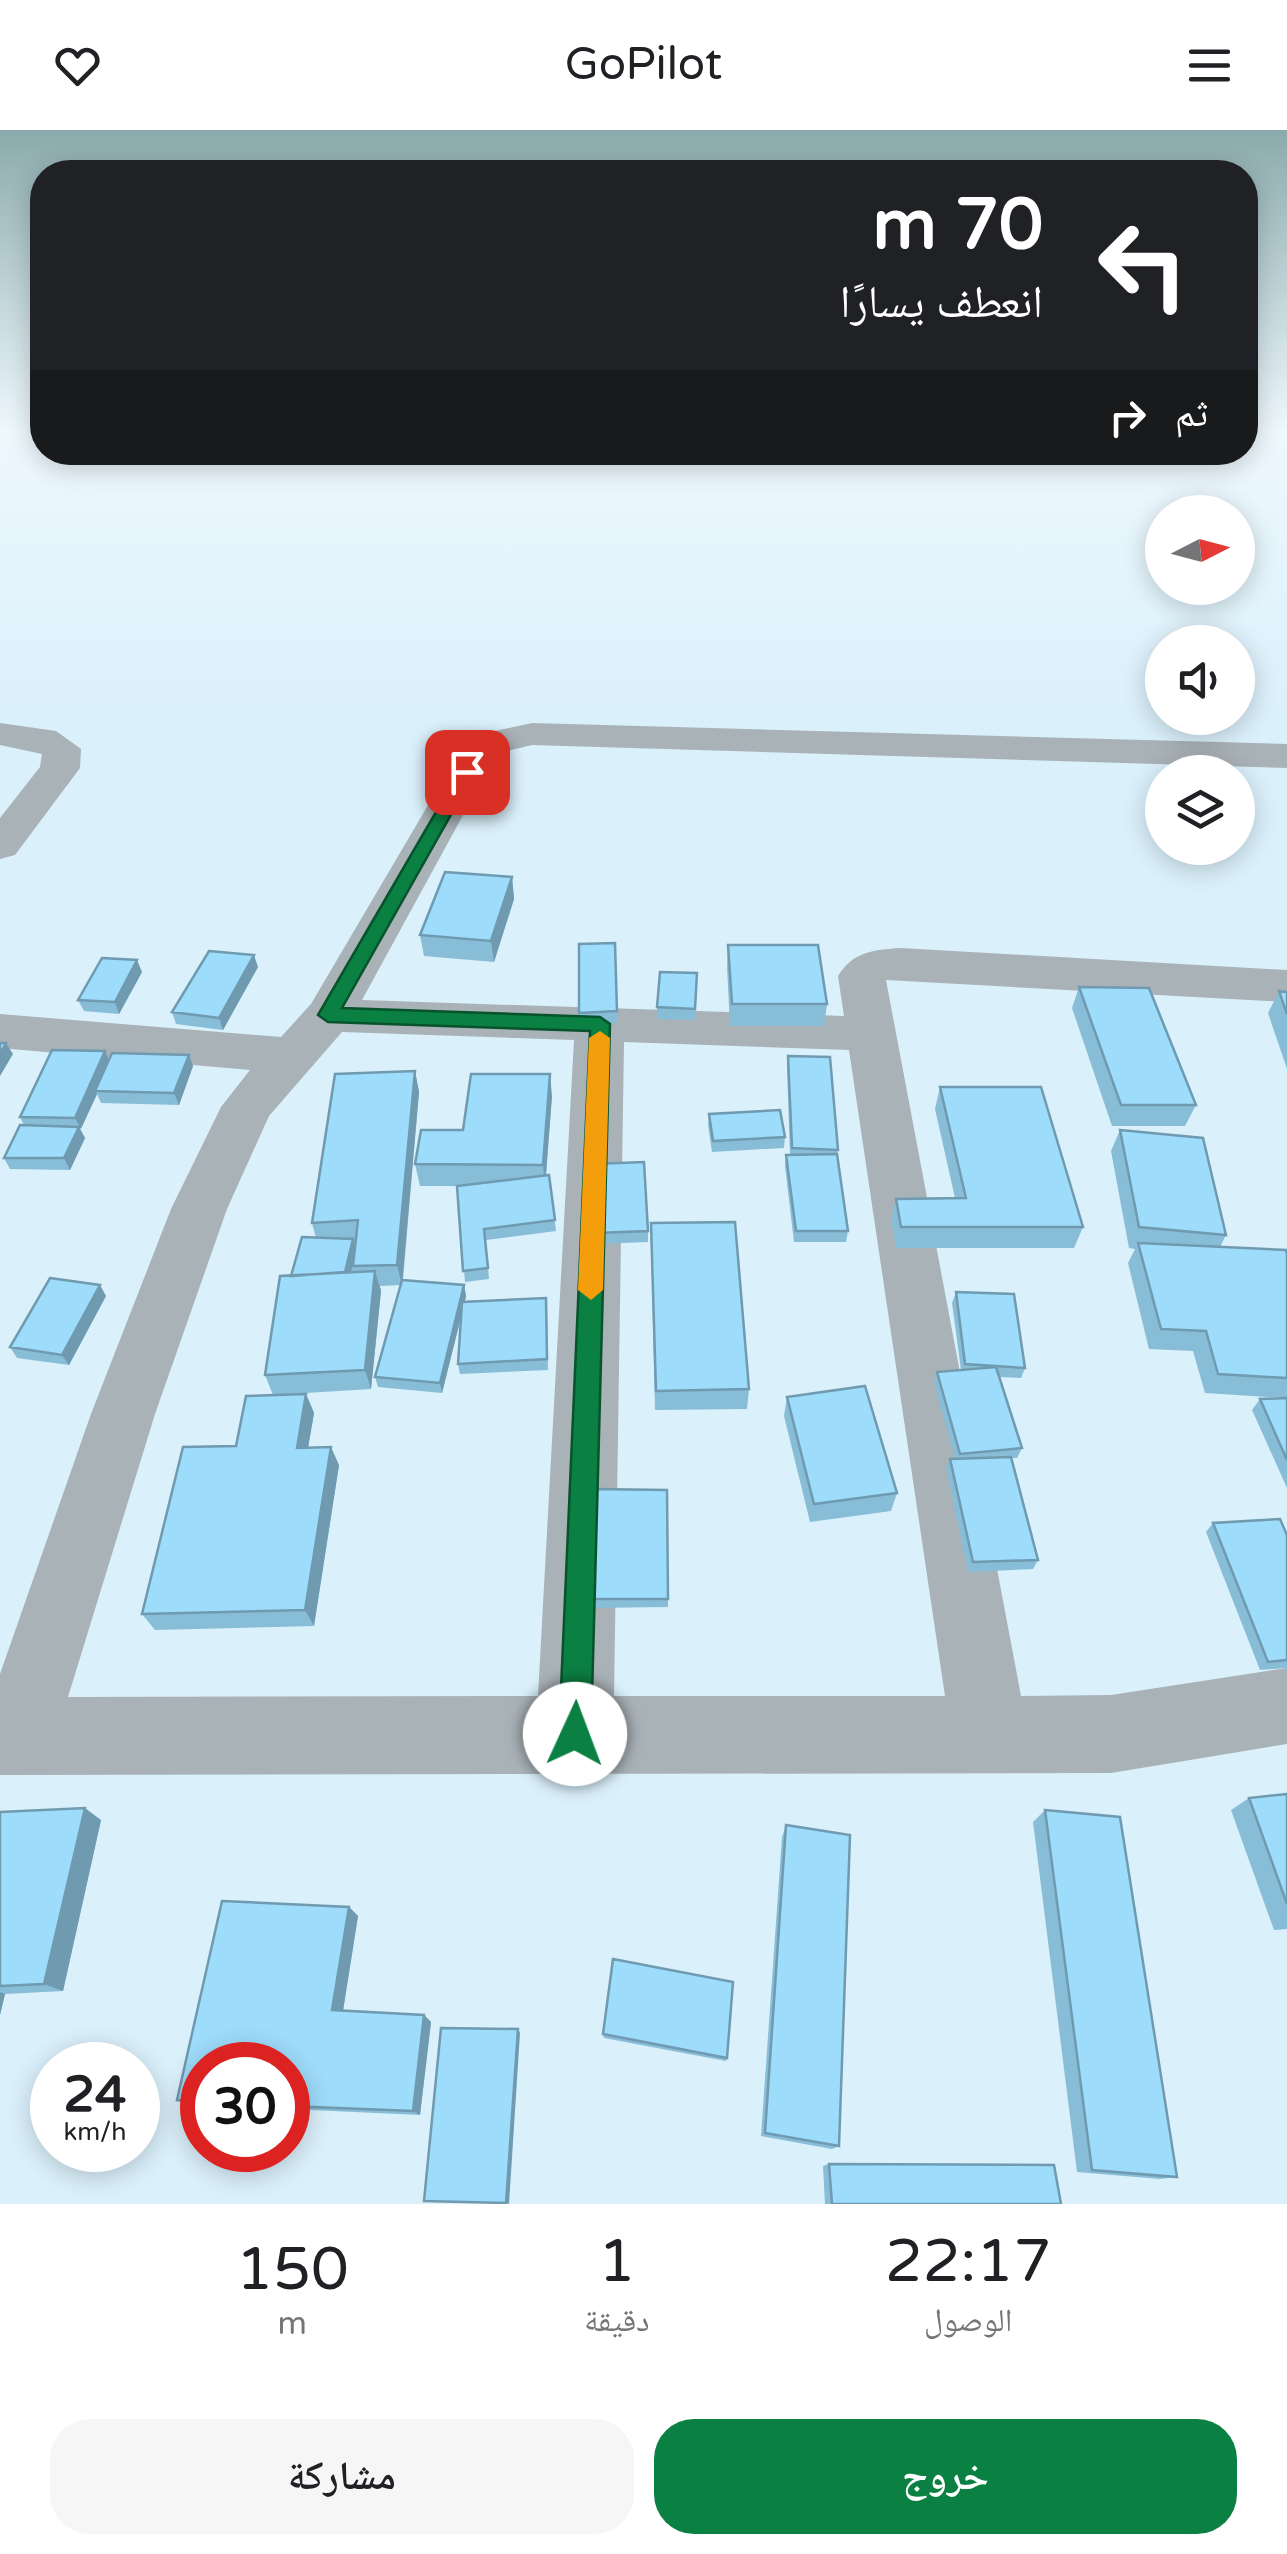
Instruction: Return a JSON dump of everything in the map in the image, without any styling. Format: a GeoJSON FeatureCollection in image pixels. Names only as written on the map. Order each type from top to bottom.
{"type":"FeatureCollection","features":[{"type":"Feature","properties":{"kind":"street"},"geometry":{"type":"LineString","coordinates":[[0,734],[42,739],[62,749],[60,768],[0,846]]}},
{"type":"Feature","properties":{"kind":"street"},"geometry":{"type":"LineString","coordinates":[[1287,756],[532,734],[490,742],[467,772],[313,1035],[247,1108],[199,1210],[9,1736],[1112,1734],[1287,1706]]}},
{"type":"Feature","properties":{"kind":"street"},"geometry":{"type":"LineString","coordinates":[[989,1732],[862,976],[874,965],[900,962],[1287,986]]}},
{"type":"Feature","properties":{"kind":"street"},"geometry":{"type":"LineString","coordinates":[[575,1734],[600,1024]]}},
{"type":"Feature","properties":{"kind":"street"},"geometry":{"type":"LineString","coordinates":[[0,1031],[313,1035],[600,1024],[870,1034]]}},
{"type":"Feature","properties":{"kind":"building"},"geometry":{"type":"Polygon","coordinates":[[[445,872],[512,877],[491,941],[420,935],[445,872]]]}},
{"type":"Feature","properties":{"kind":"building"},"geometry":{"type":"Polygon","coordinates":[[[615,943],[617,1011],[579,1013],[579,944],[615,943]]]}},
{"type":"Feature","properties":{"kind":"building"},"geometry":{"type":"Polygon","coordinates":[[[728,945],[818,945],[827,1004],[732,1004],[728,945]]]}},
{"type":"Feature","properties":{"kind":"building"},"geometry":{"type":"Polygon","coordinates":[[[209,951],[254,955],[219,1018],[172,1012],[209,951]]]}},
{"type":"Feature","properties":{"kind":"building"},"geometry":{"type":"Polygon","coordinates":[[[102,958],[137,960],[115,1002],[78,1000],[102,958]]]}},
{"type":"Feature","properties":{"kind":"building"},"geometry":{"type":"Polygon","coordinates":[[[660,972],[697,973],[695,1009],[657,1007],[660,972]]]}},
{"type":"Feature","properties":{"kind":"building"},"geometry":{"type":"Polygon","coordinates":[[[1079,987],[1149,988],[1196,1105],[1121,1105],[1079,987]]]}},
{"type":"Feature","properties":{"kind":"building"},"geometry":{"type":"Polygon","coordinates":[[[1279,991],[1287,992],[1287,1014],[1279,991]]]}},
{"type":"Feature","properties":{"kind":"building"},"geometry":{"type":"Polygon","coordinates":[[[52,1050],[105,1051],[75,1118],[20,1117],[52,1050]]]}},
{"type":"Feature","properties":{"kind":"building"},"geometry":{"type":"Polygon","coordinates":[[[112,1053],[189,1055],[174,1093],[95,1091],[112,1053]]]}},
{"type":"Feature","properties":{"kind":"building"},"geometry":{"type":"Polygon","coordinates":[[[788,1056],[830,1057],[838,1150],[792,1148],[788,1056]]]}},
{"type":"Feature","properties":{"kind":"building"},"geometry":{"type":"Polygon","coordinates":[[[415,1071],[397,1265],[353,1266],[358,1220],[312,1223],[335,1074],[415,1071]]]}},
{"type":"Feature","properties":{"kind":"building"},"geometry":{"type":"Polygon","coordinates":[[[471,1074],[550,1074],[543,1165],[415,1164],[421,1130],[463,1130],[471,1074]]]}},
{"type":"Feature","properties":{"kind":"building"},"geometry":{"type":"Polygon","coordinates":[[[940,1087],[1041,1087],[1083,1227],[901,1227],[896,1199],[966,1198],[940,1087]]]}},
{"type":"Feature","properties":{"kind":"building"},"geometry":{"type":"Polygon","coordinates":[[[780,1110],[785,1137],[713,1141],[709,1114],[780,1110]]]}},
{"type":"Feature","properties":{"kind":"building"},"geometry":{"type":"Polygon","coordinates":[[[20,1125],[79,1127],[64,1158],[4,1158],[20,1125]]]}},
{"type":"Feature","properties":{"kind":"building"},"geometry":{"type":"Polygon","coordinates":[[[1120,1130],[1203,1138],[1226,1235],[1139,1227],[1120,1130]]]}},
{"type":"Feature","properties":{"kind":"building"},"geometry":{"type":"Polygon","coordinates":[[[837,1154],[848,1231],[796,1231],[786,1155],[837,1154]]]}},
{"type":"Feature","properties":{"kind":"building"},"geometry":{"type":"Polygon","coordinates":[[[644,1162],[648,1231],[596,1233],[594,1164],[644,1162]]]}},
{"type":"Feature","properties":{"kind":"building"},"geometry":{"type":"Polygon","coordinates":[[[549,1175],[555,1220],[484,1229],[488,1268],[463,1271],[457,1186],[549,1175]]]}},
{"type":"Feature","properties":{"kind":"building"},"geometry":{"type":"Polygon","coordinates":[[[735,1222],[749,1389],[656,1391],[651,1223],[735,1222]]]}},
{"type":"Feature","properties":{"kind":"building"},"geometry":{"type":"Polygon","coordinates":[[[302,1237],[353,1239],[345,1272],[291,1276],[302,1237]]]}},
{"type":"Feature","properties":{"kind":"building"},"geometry":{"type":"Polygon","coordinates":[[[1138,1243],[1286,1250],[1287,1378],[1218,1374],[1206,1331],[1161,1329],[1138,1243]]]}},
{"type":"Feature","properties":{"kind":"building"},"geometry":{"type":"Polygon","coordinates":[[[375,1271],[365,1370],[265,1375],[280,1276],[375,1271]]]}},
{"type":"Feature","properties":{"kind":"building"},"geometry":{"type":"Polygon","coordinates":[[[50,1278],[100,1285],[62,1355],[10,1347],[50,1278]]]}},
{"type":"Feature","properties":{"kind":"building"},"geometry":{"type":"Polygon","coordinates":[[[402,1280],[464,1285],[440,1383],[375,1377],[402,1280]]]}},
{"type":"Feature","properties":{"kind":"building"},"geometry":{"type":"Polygon","coordinates":[[[956,1292],[1014,1294],[1025,1368],[965,1364],[956,1292]]]}},
{"type":"Feature","properties":{"kind":"building"},"geometry":{"type":"Polygon","coordinates":[[[546,1298],[547,1359],[458,1364],[462,1302],[546,1298]]]}},
{"type":"Feature","properties":{"kind":"building"},"geometry":{"type":"Polygon","coordinates":[[[996,1367],[1022,1448],[960,1454],[937,1372],[996,1367]]]}},
{"type":"Feature","properties":{"kind":"building"},"geometry":{"type":"Polygon","coordinates":[[[865,1386],[897,1493],[814,1504],[787,1397],[865,1386]]]}},
{"type":"Feature","properties":{"kind":"building"},"geometry":{"type":"Polygon","coordinates":[[[306,1394],[297,1448],[331,1447],[305,1610],[142,1614],[183,1447],[236,1446],[246,1396],[306,1394]]]}},
{"type":"Feature","properties":{"kind":"building"},"geometry":{"type":"Polygon","coordinates":[[[1287,1398],[1287,1460],[1260,1399],[1287,1398]]]}},
{"type":"Feature","properties":{"kind":"building"},"geometry":{"type":"Polygon","coordinates":[[[1011,1457],[1038,1560],[973,1562],[950,1459],[1011,1457]]]}},
{"type":"Feature","properties":{"kind":"building"},"geometry":{"type":"Polygon","coordinates":[[[593,1489],[667,1490],[668,1599],[589,1599],[593,1489]]]}},
{"type":"Feature","properties":{"kind":"building"},"geometry":{"type":"Polygon","coordinates":[[[1280,1519],[1287,1535],[1287,1660],[1268,1662],[1213,1523],[1280,1519]]]}},
{"type":"Feature","properties":{"kind":"building"},"geometry":{"type":"Polygon","coordinates":[[[1287,1794],[1287,1904],[1249,1798],[1287,1794]]]}},
{"type":"Feature","properties":{"kind":"building"},"geometry":{"type":"Polygon","coordinates":[[[85,1808],[44,1984],[0,1986],[0,1812],[85,1808]]]}},
{"type":"Feature","properties":{"kind":"building"},"geometry":{"type":"Polygon","coordinates":[[[1045,1810],[1120,1817],[1177,2177],[1092,2170],[1045,1810]]]}},
{"type":"Feature","properties":{"kind":"building"},"geometry":{"type":"Polygon","coordinates":[[[786,1825],[850,1835],[839,2146],[765,2133],[786,1825]]]}},
{"type":"Feature","properties":{"kind":"building"},"geometry":{"type":"Polygon","coordinates":[[[222,1901],[349,1907],[332,2010],[424,2015],[413,2111],[310,2107],[310,2042],[190,2042],[222,1901]]]}},
{"type":"Feature","properties":{"kind":"building"},"geometry":{"type":"Polygon","coordinates":[[[613,1959],[733,1982],[727,2058],[603,2034],[613,1959]]]}},
{"type":"Feature","properties":{"kind":"building"},"geometry":{"type":"Polygon","coordinates":[[[441,2028],[518,2029],[506,2203],[424,2201],[441,2028]]]}},
{"type":"Feature","properties":{"kind":"building"},"geometry":{"type":"Polygon","coordinates":[[[829,2164],[1054,2165],[1061,2204],[832,2204],[829,2164]]]}},
{"type":"Feature","properties":{"kind":"slow traffic"},"geometry":{"type":"LineString","coordinates":[[591,1290],[600,1038]]}},
{"type":"Feature","properties":{"kind":"route"},"geometry":{"type":"LineString","coordinates":[[467,772],[328,1015],[600,1024],[575,1734]]}}]}
